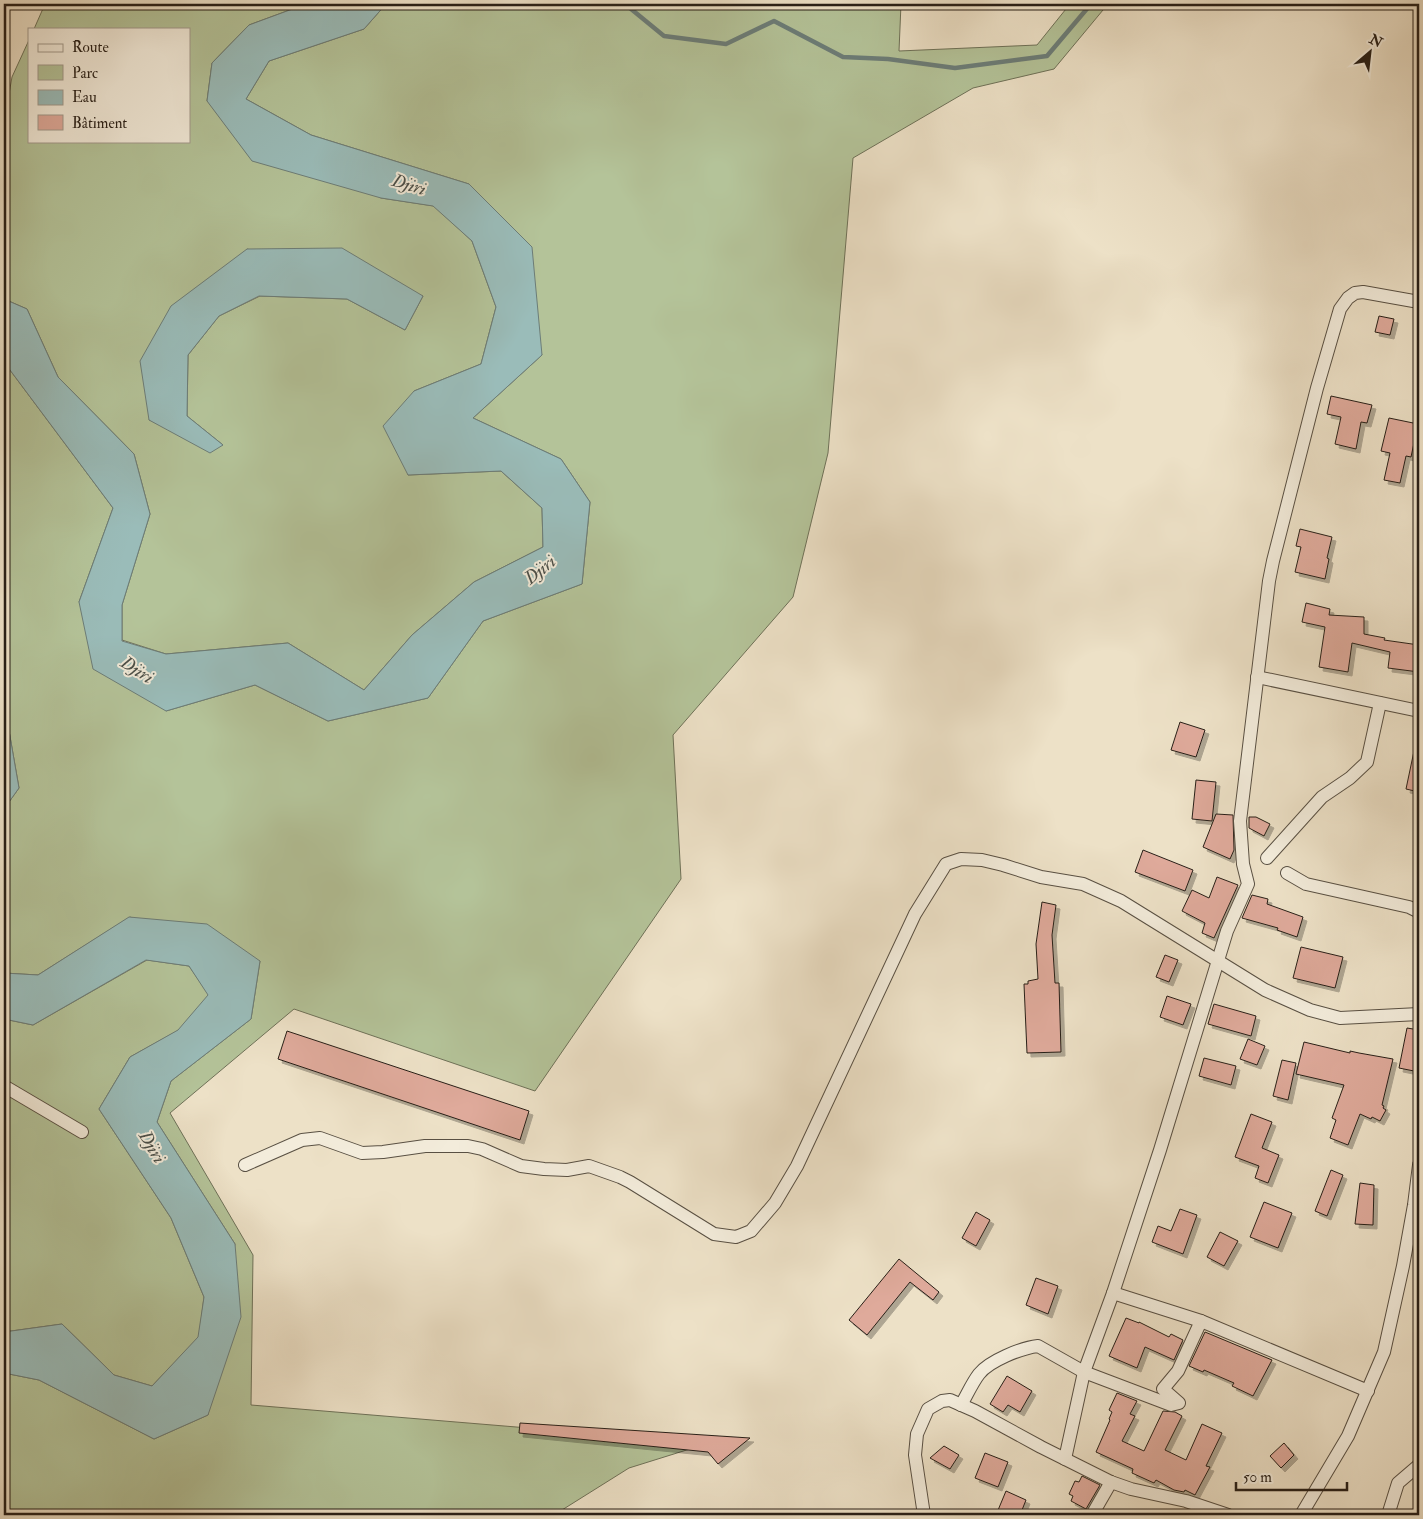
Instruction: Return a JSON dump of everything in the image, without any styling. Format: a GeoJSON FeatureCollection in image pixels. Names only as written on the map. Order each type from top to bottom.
{"type":"FeatureCollection","features":[{"type":"Feature","properties":{"kind":"street"},"geometry":{"type":"LineString","coordinates":[[1065,1458],[1084,1372],[1113,1293],[1218,960],[1248,884],[1243,864],[1240,820],[1273,561],[1317,388],[1340,309],[1348,298],[1355,293],[1363,292],[1419,302]]}},
{"type":"Feature","properties":{"kind":"street"},"geometry":{"type":"LineString","coordinates":[[1257,677],[1419,711]]}},
{"type":"Feature","properties":{"kind":"street"},"geometry":{"type":"LineString","coordinates":[[1266,858],[1322,797],[1350,778],[1367,762],[1380,703]]}},
{"type":"Feature","properties":{"kind":"street"},"geometry":{"type":"LineString","coordinates":[[245,1165],[302,1140],[320,1138],[362,1153],[425,1146],[468,1146],[482,1149],[521,1166],[567,1170],[590,1166],[625,1179],[714,1234],[736,1237],[751,1231],[775,1203],[797,1166],[915,914],[946,864],[961,859],[1003,864],[1041,877],[1083,884],[1121,901],[1265,990],[1323,1014],[1340,1018],[1419,1014]]}},
{"type":"Feature","properties":{"kind":"street"},"geometry":{"type":"LineString","coordinates":[[1287,873],[1306,884],[1409,907],[1419,912]]}},
{"type":"Feature","properties":{"kind":"street"},"geometry":{"type":"LineString","coordinates":[[4,1086],[82,1132]]}},
{"type":"Feature","properties":{"kind":"street"},"geometry":{"type":"LineString","coordinates":[[1301,1515],[1348,1436],[1384,1352],[1393,1317],[1414,1205],[1419,1165]]}},
{"type":"Feature","properties":{"kind":"street"},"geometry":{"type":"LineString","coordinates":[[1113,1293],[1201,1321],[1368,1391]]}},
{"type":"Feature","properties":{"kind":"street"},"geometry":{"type":"LineString","coordinates":[[961,1405],[979,1374],[988,1366],[1017,1351],[1032,1346],[1041,1346],[1084,1372],[1171,1405],[1176,1405],[1179,1403],[1163,1389],[1178,1371],[1201,1321]]}},
{"type":"Feature","properties":{"kind":"street"},"geometry":{"type":"LineString","coordinates":[[924,1515],[915,1455],[917,1434],[928,1409],[942,1401],[950,1400],[975,1410],[1110,1482],[1131,1489],[1186,1501],[1228,1515]]}},
{"type":"Feature","properties":{"kind":"street"},"geometry":{"type":"LineString","coordinates":[[1388,1515],[1398,1483],[1419,1464]]}},
{"type":"Feature","properties":{"kind":"street"},"geometry":{"type":"LineString","coordinates":[[1092,1515],[1110,1482]]}},
{"type":"Feature","properties":{"kind":"green space"},"geometry":{"type":"Polygon","coordinates":[[[45,4],[306,4],[249,25],[212,63],[207,101],[381,198],[434,206],[472,241],[496,307],[481,364],[414,391],[408,475],[501,471],[542,508],[543,547],[474,582],[412,635],[364,690],[288,643],[166,654],[122,640],[122,605],[150,514],[134,454],[58,377],[27,309],[4,299],[4,122],[12,77],[28,42],[28,142],[190,142],[190,28],[34,28],[45,4]],[[247,249],[149,420],[223,445],[187,416],[188,355],[219,316],[260,296],[347,299],[405,330],[423,296],[247,249]]]}},
{"type":"Feature","properties":{"kind":"green space"},"geometry":{"type":"Polygon","coordinates":[[[386,4],[901,4],[899,51],[1037,45],[1070,4],[1108,4],[1054,69],[973,88],[853,158],[828,453],[793,597],[673,735],[681,879],[535,1091],[294,1009],[170,1113],[253,1255],[251,1405],[709,1443],[629,1468],[554,1515],[4,1515],[4,1373],[39,1380],[154,1439],[208,1415],[235,1244],[157,1122],[171,1081],[251,1019],[260,961],[130,917],[38,975],[4,973],[4,809],[19,788],[4,702],[4,362],[113,508],[79,602],[166,711],[255,685],[328,721],[428,698],[483,621],[582,584],[590,502],[561,459],[473,418],[542,355],[469,184],[311,135],[246,99],[269,61],[364,29],[386,4]]]}},
{"type":"Feature","properties":{"kind":"green space"},"geometry":{"type":"Polygon","coordinates":[[[147,960],[189,966],[209,995],[179,1030],[130,1057],[99,1109],[171,1218],[204,1297],[199,1337],[152,1386],[114,1375],[62,1324],[4,1332],[4,1019],[33,1025],[147,960]]]}},
{"type":"Feature","properties":{"kind":"water","name":"Djiri"},"geometry":{"type":"Polygon","coordinates":[[[306,4],[386,4],[364,29],[269,61],[246,99],[311,135],[469,184],[532,247],[542,355],[473,418],[561,459],[590,502],[582,584],[483,621],[428,698],[328,721],[255,685],[166,711],[93,669],[79,602],[113,508],[4,362],[4,299],[27,309],[58,377],[134,454],[150,514],[122,605],[122,641],[166,654],[288,643],[364,690],[412,635],[474,582],[543,547],[542,508],[501,471],[408,475],[383,426],[414,391],[481,364],[496,307],[472,241],[433,206],[381,198],[252,161],[207,101],[212,63],[249,25],[306,4]]]}},
{"type":"Feature","properties":{"kind":"water"},"geometry":{"type":"Polygon","coordinates":[[[342,248],[423,296],[405,330],[347,299],[259,296],[219,316],[188,355],[187,416],[223,445],[210,453],[149,420],[140,361],[171,306],[247,249],[342,248]]]}},
{"type":"Feature","properties":{"kind":"water"},"geometry":{"type":"Polygon","coordinates":[[[4,702],[19,788],[4,809],[4,702]]]}},
{"type":"Feature","properties":{"kind":"water","name":"Djiri"},"geometry":{"type":"Polygon","coordinates":[[[129,917],[207,924],[260,961],[251,1019],[171,1081],[157,1122],[235,1244],[241,1317],[208,1415],[154,1439],[39,1380],[4,1373],[4,1332],[62,1324],[114,1375],[152,1386],[198,1337],[204,1297],[171,1218],[99,1109],[130,1057],[178,1030],[208,995],[189,966],[146,960],[33,1025],[4,1019],[4,973],[38,975],[129,917]]]}},
{"type":"Feature","properties":{"kind":"building"},"geometry":{"type":"Polygon","coordinates":[[[1379,316],[1394,319],[1390,335],[1375,332],[1379,316]]]}},
{"type":"Feature","properties":{"kind":"building"},"geometry":{"type":"Polygon","coordinates":[[[1331,396],[1372,405],[1367,423],[1361,422],[1356,449],[1335,444],[1341,417],[1327,414],[1331,396]]]}},
{"type":"Feature","properties":{"kind":"building"},"geometry":{"type":"Polygon","coordinates":[[[1389,418],[1418,424],[1411,457],[1406,456],[1400,483],[1384,480],[1390,453],[1381,451],[1389,418]]]}},
{"type":"Feature","properties":{"kind":"building"},"geometry":{"type":"Polygon","coordinates":[[[1300,529],[1332,537],[1325,579],[1295,572],[1301,547],[1296,546],[1300,529]]]}},
{"type":"Feature","properties":{"kind":"building"},"geometry":{"type":"Polygon","coordinates":[[[1306,603],[1330,609],[1329,615],[1364,617],[1364,634],[1385,638],[1384,640],[1419,645],[1419,672],[1388,668],[1390,652],[1352,643],[1348,672],[1319,667],[1325,627],[1302,622],[1306,603]]]}},
{"type":"Feature","properties":{"kind":"building"},"geometry":{"type":"Polygon","coordinates":[[[1180,722],[1205,730],[1196,757],[1171,750],[1180,722]]]}},
{"type":"Feature","properties":{"kind":"building"},"geometry":{"type":"Polygon","coordinates":[[[1414,751],[1419,752],[1419,792],[1406,789],[1414,751]]]}},
{"type":"Feature","properties":{"kind":"building"},"geometry":{"type":"Polygon","coordinates":[[[1196,780],[1216,782],[1212,821],[1192,819],[1196,780]]]}},
{"type":"Feature","properties":{"kind":"building"},"geometry":{"type":"Polygon","coordinates":[[[1216,814],[1233,815],[1234,850],[1230,859],[1203,847],[1216,814]]]}},
{"type":"Feature","properties":{"kind":"building"},"geometry":{"type":"Polygon","coordinates":[[[1249,817],[1256,817],[1270,824],[1264,836],[1249,828],[1249,817]]]}},
{"type":"Feature","properties":{"kind":"building"},"geometry":{"type":"Polygon","coordinates":[[[1143,850],[1193,870],[1185,891],[1135,872],[1143,850]]]}},
{"type":"Feature","properties":{"kind":"building"},"geometry":{"type":"Polygon","coordinates":[[[1217,877],[1238,885],[1214,938],[1202,933],[1205,923],[1182,911],[1192,890],[1209,898],[1217,877]]]}},
{"type":"Feature","properties":{"kind":"building"},"geometry":{"type":"Polygon","coordinates":[[[1252,895],[1268,899],[1267,904],[1303,917],[1297,937],[1277,930],[1278,928],[1242,918],[1252,895]]]}},
{"type":"Feature","properties":{"kind":"building"},"geometry":{"type":"Polygon","coordinates":[[[1042,902],[1056,905],[1052,935],[1055,983],[1059,983],[1061,1052],[1027,1053],[1024,984],[1038,979],[1036,944],[1042,902]]]}},
{"type":"Feature","properties":{"kind":"building"},"geometry":{"type":"Polygon","coordinates":[[[1301,947],[1343,957],[1335,988],[1293,978],[1301,947]]]}},
{"type":"Feature","properties":{"kind":"building"},"geometry":{"type":"Polygon","coordinates":[[[1165,955],[1178,960],[1169,982],[1156,977],[1165,955]]]}},
{"type":"Feature","properties":{"kind":"building"},"geometry":{"type":"Polygon","coordinates":[[[1167,996],[1191,1004],[1183,1025],[1160,1017],[1167,996]]]}},
{"type":"Feature","properties":{"kind":"building"},"geometry":{"type":"Polygon","coordinates":[[[1214,1004],[1256,1016],[1251,1036],[1208,1024],[1214,1004]]]}},
{"type":"Feature","properties":{"kind":"building"},"geometry":{"type":"Polygon","coordinates":[[[1407,1028],[1419,1030],[1419,1043],[1414,1071],[1399,1068],[1407,1028]]]}},
{"type":"Feature","properties":{"kind":"building"},"geometry":{"type":"Polygon","coordinates":[[[287,1031],[529,1111],[520,1140],[278,1059],[287,1031]]]}},
{"type":"Feature","properties":{"kind":"building"},"geometry":{"type":"Polygon","coordinates":[[[1248,1039],[1265,1046],[1257,1065],[1240,1059],[1248,1039]]]}},
{"type":"Feature","properties":{"kind":"building"},"geometry":{"type":"Polygon","coordinates":[[[1304,1042],[1350,1053],[1350,1051],[1393,1059],[1382,1105],[1386,1110],[1380,1121],[1360,1114],[1348,1145],[1330,1138],[1336,1120],[1332,1118],[1344,1085],[1296,1074],[1304,1042]]]}},
{"type":"Feature","properties":{"kind":"building"},"geometry":{"type":"Polygon","coordinates":[[[1204,1058],[1236,1066],[1231,1085],[1199,1076],[1204,1058]]]}},
{"type":"Feature","properties":{"kind":"building"},"geometry":{"type":"Polygon","coordinates":[[[1282,1060],[1296,1063],[1288,1100],[1273,1096],[1282,1060]]]}},
{"type":"Feature","properties":{"kind":"building"},"geometry":{"type":"Polygon","coordinates":[[[1251,1114],[1272,1122],[1262,1148],[1279,1155],[1268,1183],[1255,1178],[1259,1166],[1235,1157],[1251,1114]]]}},
{"type":"Feature","properties":{"kind":"building"},"geometry":{"type":"Polygon","coordinates":[[[1331,1170],[1343,1175],[1327,1216],[1315,1211],[1331,1170]]]}},
{"type":"Feature","properties":{"kind":"building"},"geometry":{"type":"Polygon","coordinates":[[[1360,1183],[1374,1185],[1373,1225],[1355,1224],[1360,1183]]]}},
{"type":"Feature","properties":{"kind":"building"},"geometry":{"type":"Polygon","coordinates":[[[1264,1202],[1292,1213],[1278,1248],[1250,1237],[1264,1202]]]}},
{"type":"Feature","properties":{"kind":"building"},"geometry":{"type":"Polygon","coordinates":[[[1180,1209],[1197,1215],[1183,1254],[1152,1242],[1158,1226],[1171,1231],[1180,1209]]]}},
{"type":"Feature","properties":{"kind":"building"},"geometry":{"type":"Polygon","coordinates":[[[976,1212],[990,1220],[976,1246],[962,1238],[976,1212]]]}},
{"type":"Feature","properties":{"kind":"building"},"geometry":{"type":"Polygon","coordinates":[[[1220,1232],[1238,1241],[1224,1266],[1207,1257],[1220,1232]]]}},
{"type":"Feature","properties":{"kind":"building"},"geometry":{"type":"Polygon","coordinates":[[[899,1259],[939,1292],[933,1300],[910,1282],[867,1335],[849,1320],[899,1259]]]}},
{"type":"Feature","properties":{"kind":"building"},"geometry":{"type":"Polygon","coordinates":[[[1036,1278],[1058,1286],[1048,1314],[1026,1305],[1036,1278]]]}},
{"type":"Feature","properties":{"kind":"building"},"geometry":{"type":"Polygon","coordinates":[[[1126,1318],[1139,1322],[1169,1337],[1171,1334],[1183,1340],[1174,1360],[1145,1347],[1137,1368],[1109,1356],[1126,1318]]]}},
{"type":"Feature","properties":{"kind":"building"},"geometry":{"type":"Polygon","coordinates":[[[1205,1332],[1272,1360],[1253,1396],[1232,1386],[1234,1383],[1204,1370],[1203,1372],[1189,1366],[1205,1332]]]}},
{"type":"Feature","properties":{"kind":"building"},"geometry":{"type":"Polygon","coordinates":[[[1007,1376],[1032,1391],[1020,1412],[1008,1405],[1003,1412],[990,1404],[1007,1376]]]}},
{"type":"Feature","properties":{"kind":"building"},"geometry":{"type":"Polygon","coordinates":[[[1117,1393],[1137,1401],[1130,1414],[1135,1416],[1122,1441],[1144,1451],[1163,1411],[1175,1412],[1182,1416],[1165,1450],[1186,1460],[1202,1424],[1222,1433],[1206,1466],[1210,1467],[1195,1495],[1185,1490],[1184,1492],[1174,1490],[1156,1480],[1154,1483],[1132,1473],[1133,1469],[1096,1452],[1110,1420],[1112,1412],[1109,1410],[1117,1393]]]}},
{"type":"Feature","properties":{"kind":"building"},"geometry":{"type":"Polygon","coordinates":[[[520,1423],[750,1438],[718,1464],[708,1452],[519,1433],[520,1423]]]}},
{"type":"Feature","properties":{"kind":"building"},"geometry":{"type":"Polygon","coordinates":[[[1284,1443],[1294,1455],[1281,1468],[1270,1456],[1284,1443]]]}},
{"type":"Feature","properties":{"kind":"building"},"geometry":{"type":"Polygon","coordinates":[[[944,1446],[959,1455],[950,1469],[930,1458],[944,1446]]]}},
{"type":"Feature","properties":{"kind":"building"},"geometry":{"type":"Polygon","coordinates":[[[985,1453],[1008,1462],[998,1487],[975,1478],[985,1453]]]}},
{"type":"Feature","properties":{"kind":"building"},"geometry":{"type":"Polygon","coordinates":[[[1082,1476],[1100,1485],[1086,1509],[1071,1501],[1073,1496],[1069,1494],[1075,1481],[1079,1482],[1082,1476]]]}},
{"type":"Feature","properties":{"kind":"building"},"geometry":{"type":"Polygon","coordinates":[[[1006,1491],[1026,1500],[1020,1515],[996,1515],[1006,1491]]]}},
{"type":"Feature","properties":{"kind":"waterway"},"geometry":{"type":"LineString","coordinates":[[625,4],[664,36],[726,44],[774,21],[843,57],[888,59],[955,68],[1047,56],[1091,4]]}}]}
